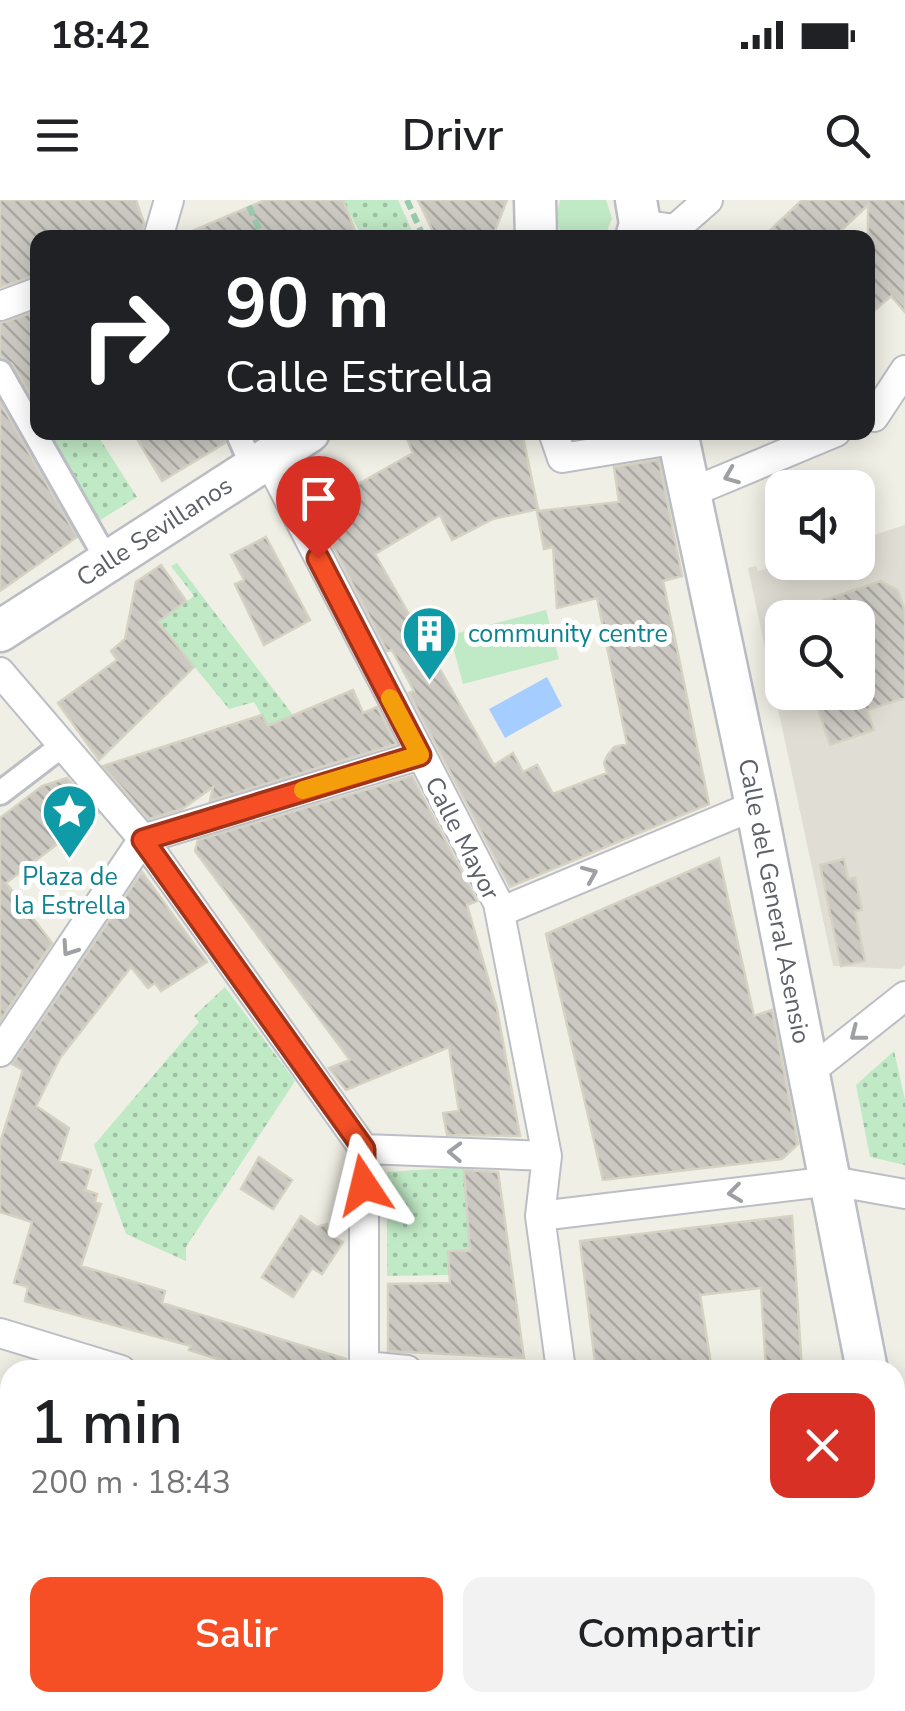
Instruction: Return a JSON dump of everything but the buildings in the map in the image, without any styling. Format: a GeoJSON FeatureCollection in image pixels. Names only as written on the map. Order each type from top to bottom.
{"type":"FeatureCollection","features":[{"type":"Feature","properties":{"kind":"main road","name":"Calle Sevillanos"},"geometry":{"type":"LineString","coordinates":[[0,631],[107,560],[253,453],[288,440]]}},
{"type":"Feature","properties":{"kind":"main road","name":"Calle del General Asensio"},"geometry":{"type":"LineString","coordinates":[[679,440],[756,805],[865,1360]]}},
{"type":"Feature","properties":{"kind":"street"},"geometry":{"type":"LineString","coordinates":[[160,230],[169,200]]}},
{"type":"Feature","properties":{"kind":"street"},"geometry":{"type":"LineString","coordinates":[[637,220],[675,229],[708,200]]}},
{"type":"Feature","properties":{"kind":"street"},"geometry":{"type":"LineString","coordinates":[[0,306],[30,295]]}},
{"type":"Feature","properties":{"kind":"street"},"geometry":{"type":"LineString","coordinates":[[875,412],[905,370]]}},
{"type":"Feature","properties":{"kind":"street"},"geometry":{"type":"LineString","coordinates":[[0,372],[30,425]]}},
{"type":"Feature","properties":{"kind":"street"},"geometry":{"type":"LineString","coordinates":[[875,416],[905,404]]}},
{"type":"Feature","properties":{"kind":"street"},"geometry":{"type":"LineString","coordinates":[[39,440],[107,560]]}},
{"type":"Feature","properties":{"kind":"street"},"geometry":{"type":"LineString","coordinates":[[556,440],[562,458],[657,440]]}},
{"type":"Feature","properties":{"kind":"street"},"geometry":{"type":"LineString","coordinates":[[690,493],[817,440]]}},
{"type":"Feature","properties":{"kind":"street","name":"Calle Mayor"},"geometry":{"type":"LineString","coordinates":[[253,453],[420,755],[500,912],[546,1156],[540,1216],[560,1360]]}},
{"type":"Feature","properties":{"kind":"street"},"geometry":{"type":"LineString","coordinates":[[0,672],[143,840],[364,1149],[365,1360]]}},
{"type":"Feature","properties":{"kind":"street"},"geometry":{"type":"LineString","coordinates":[[0,793],[63,744]]}},
{"type":"Feature","properties":{"kind":"street"},"geometry":{"type":"LineString","coordinates":[[0,1052],[143,840],[420,755]]}},
{"type":"Feature","properties":{"kind":"street"},"geometry":{"type":"LineString","coordinates":[[500,912],[756,805]]}},
{"type":"Feature","properties":{"kind":"street"},"geometry":{"type":"LineString","coordinates":[[809,1072],[905,996]]}},
{"type":"Feature","properties":{"kind":"street"},"geometry":{"type":"LineString","coordinates":[[364,1149],[546,1156]]}},
{"type":"Feature","properties":{"kind":"street"},"geometry":{"type":"LineString","coordinates":[[540,1216],[832,1182],[905,1194]]}},
{"type":"Feature","properties":{"kind":"street"},"geometry":{"type":"LineString","coordinates":[[0,1333],[88,1360]]}},
{"type":"Feature","properties":{"kind":"path"},"geometry":{"type":"LineString","coordinates":[[407,200],[420,230]]}},
{"type":"Feature","properties":{"kind":"path"},"geometry":{"type":"LineString","coordinates":[[250,206],[260,230]]}},
{"type":"Feature","properties":{"kind":"shaded area"},"geometry":{"type":"Polygon","coordinates":[[[905,525],[905,965],[900,969],[833,966],[778,710],[875,710],[875,600],[765,600],[765,648],[748,568],[756,566],[758,571],[765,569],[765,580],[875,580],[875,535],[905,525]]]}},
{"type":"Feature","properties":{"kind":"green space"},"geometry":{"type":"Polygon","coordinates":[[[343,200],[398,200],[412,230],[358,230],[343,200]]]}},
{"type":"Feature","properties":{"kind":"green space"},"geometry":{"type":"Polygon","coordinates":[[[560,200],[606,200],[612,218],[608,230],[560,230],[555,221],[560,200]]]}},
{"type":"Feature","properties":{"kind":"green space"},"geometry":{"type":"Polygon","coordinates":[[[100,440],[137,497],[94,524],[48,443],[100,440]]]}},
{"type":"Feature","properties":{"kind":"green space"},"geometry":{"type":"Polygon","coordinates":[[[177,563],[293,715],[306,744],[284,752],[254,702],[229,709],[158,622],[194,596],[171,566],[177,563]]]}},
{"type":"Feature","properties":{"kind":"green space"},"geometry":{"type":"Polygon","coordinates":[[[546,610],[559,659],[463,684],[450,635],[546,610]]]}},
{"type":"Feature","properties":{"kind":"green space"},"geometry":{"type":"Polygon","coordinates":[[[225,987],[295,1081],[186,1247],[186,1261],[126,1234],[94,1145],[199,1022],[194,1016],[225,987]]]}},
{"type":"Feature","properties":{"kind":"green space"},"geometry":{"type":"Polygon","coordinates":[[[894,1051],[905,1100],[905,1165],[870,1157],[856,1085],[894,1051]]]}},
{"type":"Feature","properties":{"kind":"green space"},"geometry":{"type":"Polygon","coordinates":[[[464,1167],[470,1251],[448,1252],[449,1275],[387,1276],[387,1172],[464,1167]]]}},
{"type":"Feature","properties":{"kind":"water"},"geometry":{"type":"Polygon","coordinates":[[[547,677],[562,706],[505,738],[489,709],[547,677]]]}},
{"type":"Feature","properties":{"kind":"slow traffic"},"geometry":{"type":"LineString","coordinates":[[303,790],[420,755],[390,698]]}},
{"type":"Feature","properties":{"kind":"place","name":"community centre"},"geometry":{"type":"Point","coordinates":[429,682]}},
{"type":"Feature","properties":{"kind":"place","name":"Plaza de la Estrella"},"geometry":{"type":"Point","coordinates":[70,861]}},
{"type":"Feature","properties":{"kind":"route"},"geometry":{"type":"LineString","coordinates":[[318,558],[420,755],[143,840],[364,1149],[364,1185]]}}]}
